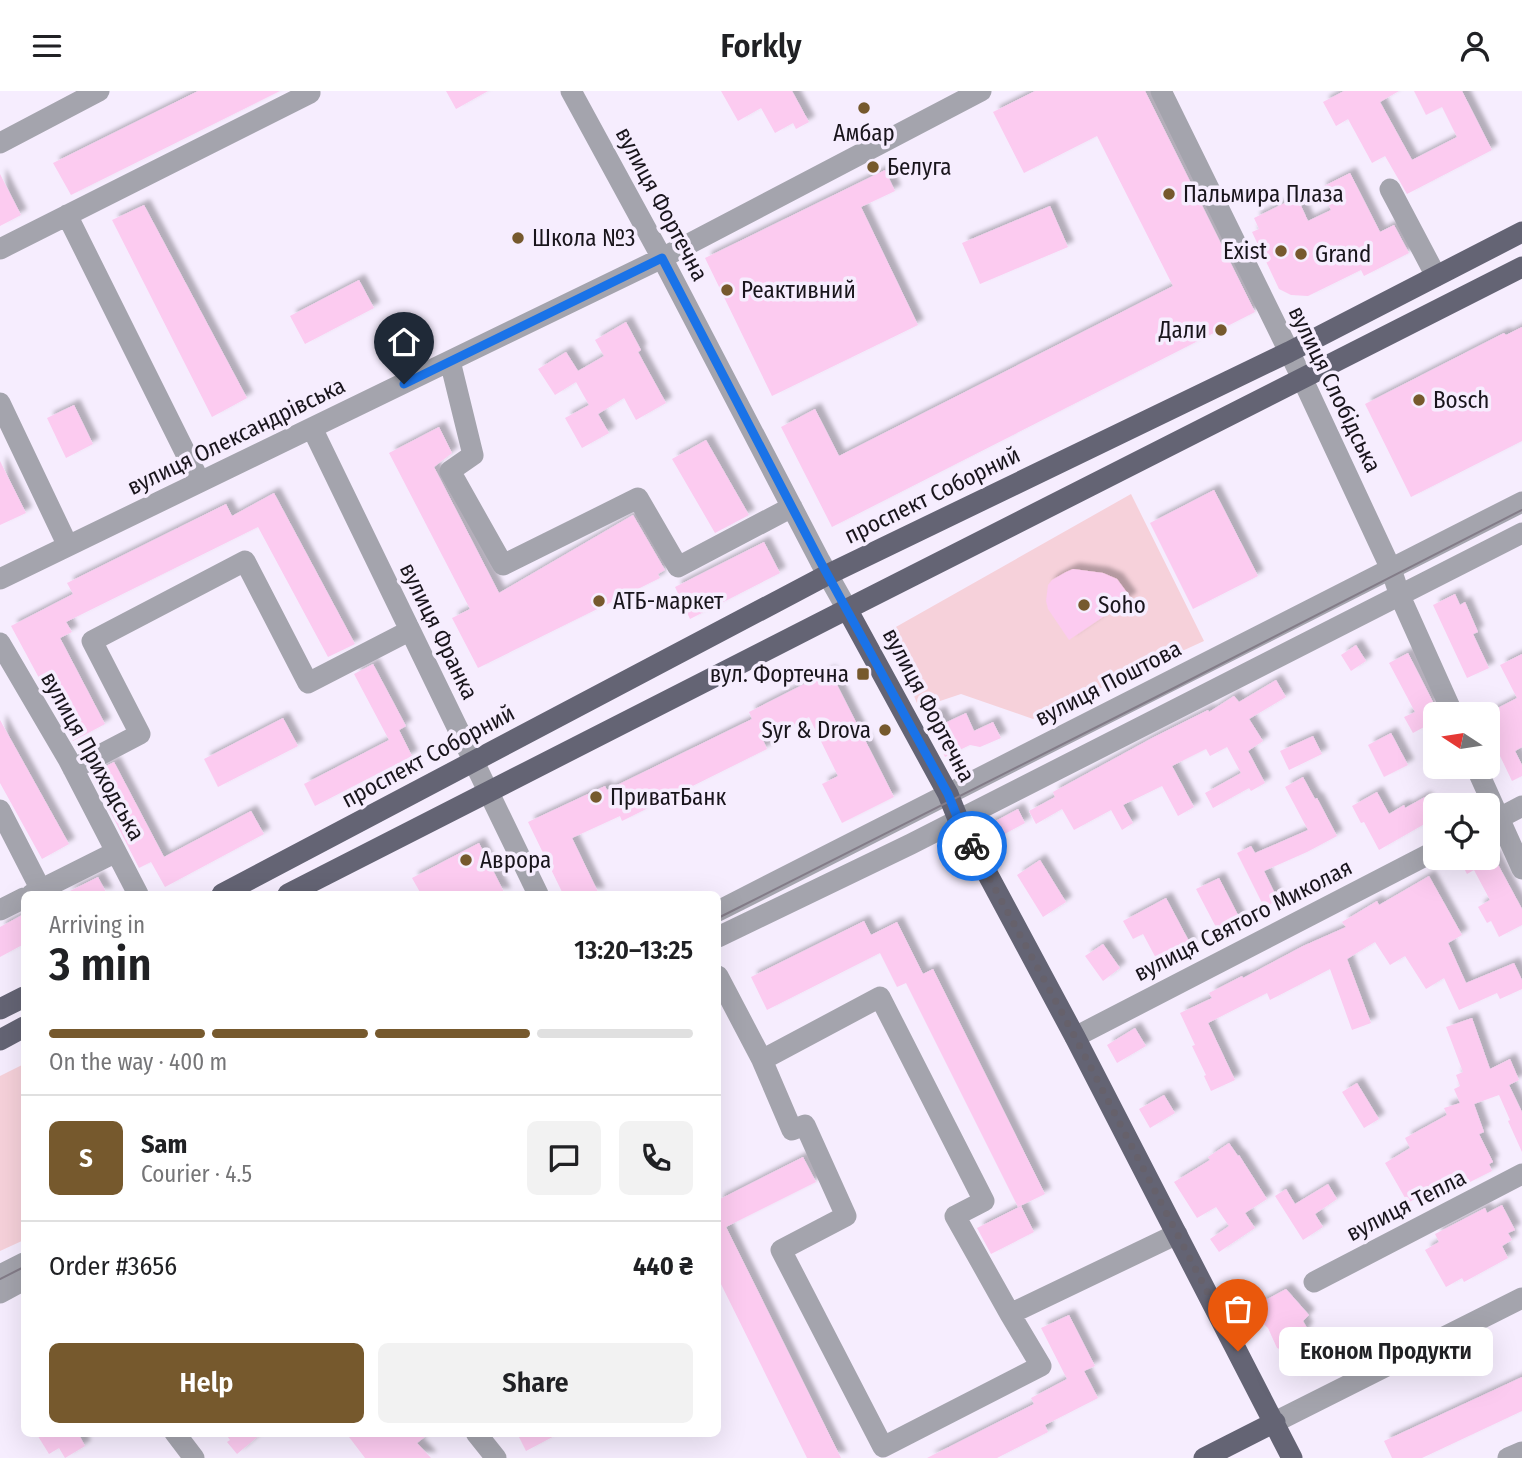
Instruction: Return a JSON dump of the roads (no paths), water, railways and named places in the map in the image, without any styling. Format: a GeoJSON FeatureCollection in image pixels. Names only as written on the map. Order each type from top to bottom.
{"type":"FeatureCollection","features":[{"type":"Feature","properties":{"kind":"main road","name":"проспект Соборний"},"geometry":{"type":"LineString","coordinates":[[228,891],[827,575],[1289,352],[1522,232]]}},
{"type":"Feature","properties":{"kind":"main road"},"geometry":{"type":"LineString","coordinates":[[294,891],[1522,267]]}},
{"type":"Feature","properties":{"kind":"main road","name":"вулиця Фортечна"},"geometry":{"type":"LineString","coordinates":[[847,609],[948,794],[958,819],[1075,1037],[1292,1458]]}},
{"type":"Feature","properties":{"kind":"main road"},"geometry":{"type":"LineString","coordinates":[[0,1009],[21,998]]}},
{"type":"Feature","properties":{"kind":"main road"},"geometry":{"type":"LineString","coordinates":[[0,1040],[21,1029]]}},
{"type":"Feature","properties":{"kind":"main road"},"geometry":{"type":"LineString","coordinates":[[1204,1458],[1275,1422]]}},
{"type":"Feature","properties":{"kind":"street"},"geometry":{"type":"LineString","coordinates":[[0,143],[99,91]]}},
{"type":"Feature","properties":{"kind":"street"},"geometry":{"type":"LineString","coordinates":[[0,249],[310,93],[309,91]]}},
{"type":"Feature","properties":{"kind":"street","name":"вулиця Фортечна"},"geometry":{"type":"LineString","coordinates":[[571,91],[847,609]]}},
{"type":"Feature","properties":{"kind":"street","name":"вулиця Олександрівська"},"geometry":{"type":"LineString","coordinates":[[0,579],[662,258],[981,91]]}},
{"type":"Feature","properties":{"kind":"street","name":"вулиця Слобідська"},"geometry":{"type":"LineString","coordinates":[[1161,91],[1302,378],[1391,569],[1400,596],[1447,702]]}},
{"type":"Feature","properties":{"kind":"street"},"geometry":{"type":"LineString","coordinates":[[1390,189],[1436,276]]}},
{"type":"Feature","properties":{"kind":"street"},"geometry":{"type":"LineString","coordinates":[[67,215],[200,482]]}},
{"type":"Feature","properties":{"kind":"street"},"geometry":{"type":"LineString","coordinates":[[450,361],[473,455],[450,471],[503,565],[638,498],[678,567],[792,506]]}},
{"type":"Feature","properties":{"kind":"street"},"geometry":{"type":"LineString","coordinates":[[0,403],[68,546]]}},
{"type":"Feature","properties":{"kind":"street","name":"вулиця Франка"},"geometry":{"type":"LineString","coordinates":[[312,428],[537,891]]}},
{"type":"Feature","properties":{"kind":"street","name":"вулиця Поштова"},"geometry":{"type":"LineString","coordinates":[[721,909],[1522,502]]}},
{"type":"Feature","properties":{"kind":"street"},"geometry":{"type":"LineString","coordinates":[[721,936],[911,844],[1522,533]]}},
{"type":"Feature","properties":{"kind":"street"},"geometry":{"type":"LineString","coordinates":[[73,769],[140,734],[92,641],[245,561],[308,683],[410,631]]}},
{"type":"Feature","properties":{"kind":"street","name":"вулиця Приходська"},"geometry":{"type":"LineString","coordinates":[[0,643],[73,769],[136,891]]}},
{"type":"Feature","properties":{"kind":"street"},"geometry":{"type":"LineString","coordinates":[[1500,817],[1522,806]]}},
{"type":"Feature","properties":{"kind":"street"},"geometry":{"type":"LineString","coordinates":[[0,810],[9,848],[31,891]]}},
{"type":"Feature","properties":{"kind":"street"},"geometry":{"type":"LineString","coordinates":[[1500,833],[1522,869]]}},
{"type":"Feature","properties":{"kind":"street"},"geometry":{"type":"LineString","coordinates":[[39,891],[116,852]]}},
{"type":"Feature","properties":{"kind":"street","name":"вулиця Святого Миколая"},"geometry":{"type":"LineString","coordinates":[[1075,1037],[1423,857]]}},
{"type":"Feature","properties":{"kind":"street"},"geometry":{"type":"LineString","coordinates":[[0,910],[21,900]]}},
{"type":"Feature","properties":{"kind":"street"},"geometry":{"type":"LineString","coordinates":[[721,983],[762,1060],[792,1131],[805,1125],[846,1216],[781,1250],[883,1447],[1041,1366],[955,1216],[984,1201],[880,997],[762,1060]]}},
{"type":"Feature","properties":{"kind":"street","name":"вулиця Тепла"},"geometry":{"type":"LineString","coordinates":[[1314,1282],[1522,1174]]}},
{"type":"Feature","properties":{"kind":"street"},"geometry":{"type":"LineString","coordinates":[[1010,1314],[1177,1234]]}},
{"type":"Feature","properties":{"kind":"street"},"geometry":{"type":"LineString","coordinates":[[0,1275],[21,1264]]}},
{"type":"Feature","properties":{"kind":"street"},"geometry":{"type":"LineString","coordinates":[[0,1293],[21,1282]]}},
{"type":"Feature","properties":{"kind":"street"},"geometry":{"type":"LineString","coordinates":[[1275,1422],[1522,1298]]}},
{"type":"Feature","properties":{"kind":"street"},"geometry":{"type":"LineString","coordinates":[[178,1437],[194,1458]]}},
{"type":"Feature","properties":{"kind":"street"},"geometry":{"type":"LineString","coordinates":[[479,1437],[496,1458]]}},
{"type":"Feature","properties":{"kind":"street"},"geometry":{"type":"LineString","coordinates":[[1508,1458],[1522,1452]]}},
{"type":"Feature","properties":{"kind":"tram line"},"geometry":{"type":"LineString","coordinates":[[721,916],[1522,510]]}},
{"type":"Feature","properties":{"kind":"tram line"},"geometry":{"type":"LineString","coordinates":[[0,1279],[21,1268]]}},
{"type":"Feature","properties":{"kind":"place","name":"Амбар"},"geometry":{"type":"Point","coordinates":[864,108]}},
{"type":"Feature","properties":{"kind":"place","name":"Белуга"},"geometry":{"type":"Point","coordinates":[873,167]}},
{"type":"Feature","properties":{"kind":"place","name":"Пальмира Плаза"},"geometry":{"type":"Point","coordinates":[1169,194]}},
{"type":"Feature","properties":{"kind":"place","name":"Школа №3"},"geometry":{"type":"Point","coordinates":[518,238]}},
{"type":"Feature","properties":{"kind":"place","name":"Exist"},"geometry":{"type":"Point","coordinates":[1281,251]}},
{"type":"Feature","properties":{"kind":"place","name":"Grand"},"geometry":{"type":"Point","coordinates":[1301,254]}},
{"type":"Feature","properties":{"kind":"place","name":"Реактивний"},"geometry":{"type":"Point","coordinates":[727,290]}},
{"type":"Feature","properties":{"kind":"place","name":"Дали"},"geometry":{"type":"Point","coordinates":[1221,330]}},
{"type":"Feature","properties":{"kind":"place","name":"Bosch"},"geometry":{"type":"Point","coordinates":[1419,400]}},
{"type":"Feature","properties":{"kind":"place","name":"АТБ-маркет"},"geometry":{"type":"Point","coordinates":[599,601]}},
{"type":"Feature","properties":{"kind":"place","name":"Soho"},"geometry":{"type":"Point","coordinates":[1084,605]}},
{"type":"Feature","properties":{"kind":"place","name":"вул. Фортечна"},"geometry":{"type":"Point","coordinates":[863,674]}},
{"type":"Feature","properties":{"kind":"place","name":"Syr & Drova"},"geometry":{"type":"Point","coordinates":[885,730]}},
{"type":"Feature","properties":{"kind":"place","name":"ПриватБанк"},"geometry":{"type":"Point","coordinates":[596,797]}},
{"type":"Feature","properties":{"kind":"place","name":"Аврора"},"geometry":{"type":"Point","coordinates":[466,860]}},
{"type":"Feature","properties":{"kind":"place","name":"Економ Продукти"},"geometry":{"type":"Point","coordinates":[1238,1351]}}]}
